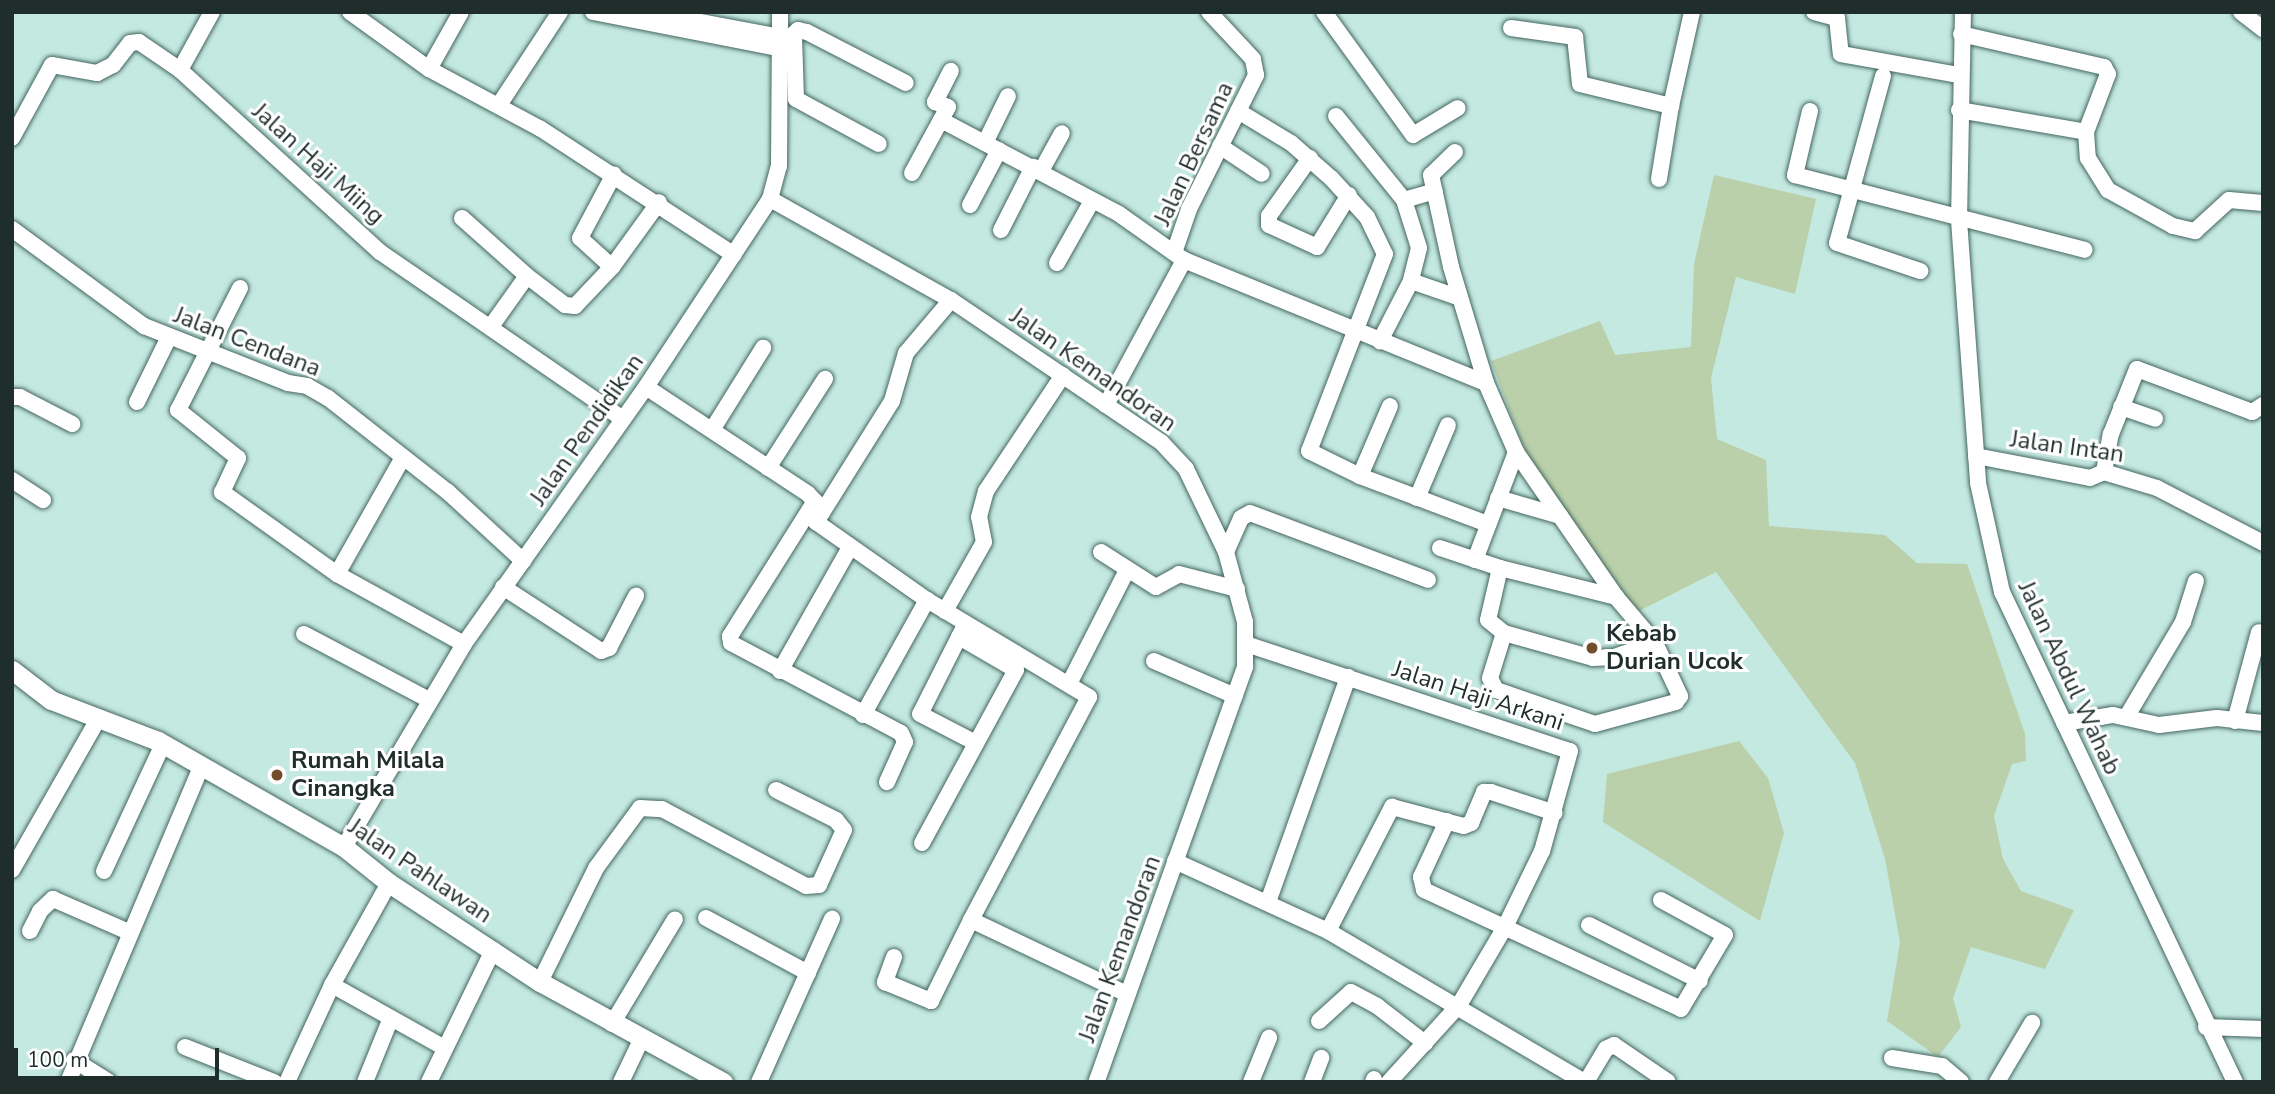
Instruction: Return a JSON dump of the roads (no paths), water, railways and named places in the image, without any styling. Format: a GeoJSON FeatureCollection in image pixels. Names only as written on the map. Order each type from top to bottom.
{"type":"FeatureCollection","features":[{"type":"Feature","properties":{"kind":"street"},"geometry":{"type":"LineString","coordinates":[[180,70],[212,12]]}},
{"type":"Feature","properties":{"kind":"street"},"geometry":{"type":"LineString","coordinates":[[350,12],[429,69],[499,105],[614,174],[734,255]]}},
{"type":"Feature","properties":{"kind":"street"},"geometry":{"type":"LineString","coordinates":[[429,69],[461,12]]}},
{"type":"Feature","properties":{"kind":"street"},"geometry":{"type":"LineString","coordinates":[[499,105],[560,12]]}},
{"type":"Feature","properties":{"kind":"street"},"geometry":{"type":"LineString","coordinates":[[593,12],[783,41],[798,30],[807,32],[906,83]]}},
{"type":"Feature","properties":{"kind":"street"},"geometry":{"type":"LineString","coordinates":[[648,12],[783,41]]}},
{"type":"Feature","properties":{"kind":"street","name":"Jalan Pendidikan"},"geometry":{"type":"LineString","coordinates":[[344,847],[464,644],[646,387],[770,199],[779,166],[783,41],[780,12]]}},
{"type":"Feature","properties":{"kind":"street","name":"Jalan Bersama"},"geometry":{"type":"LineString","coordinates":[[1107,405],[1179,255],[1220,146],[1257,69],[1209,12]]}},
{"type":"Feature","properties":{"kind":"street"},"geometry":{"type":"LineString","coordinates":[[1324,12],[1413,135],[1458,108]]}},
{"type":"Feature","properties":{"kind":"street"},"geometry":{"type":"LineString","coordinates":[[1659,179],[1671,106],[1692,12]]}},
{"type":"Feature","properties":{"kind":"street"},"geometry":{"type":"LineString","coordinates":[[1814,12],[1837,18],[1841,54],[1959,75]]}},
{"type":"Feature","properties":{"kind":"street","name":"Jalan Abdul Wahab"},"geometry":{"type":"LineString","coordinates":[[1963,12],[1959,75],[1959,220],[1976,456],[1983,512],[2005,601],[2206,1027],[2235,1082]]}},
{"type":"Feature","properties":{"kind":"street"},"geometry":{"type":"LineString","coordinates":[[2241,12],[2263,29]]}},
{"type":"Feature","properties":{"kind":"street"},"geometry":{"type":"LineString","coordinates":[[1511,29],[1575,37],[1580,83],[1671,106]]}},
{"type":"Feature","properties":{"kind":"street"},"geometry":{"type":"LineString","coordinates":[[1961,34],[2104,68],[2108,74],[2087,132],[2088,158],[2102,183],[2118,198],[2158,220],[2195,231],[2230,200],[2263,203]]}},
{"type":"Feature","properties":{"kind":"street"},"geometry":{"type":"LineString","coordinates":[[783,41],[796,99],[880,144]]}},
{"type":"Feature","properties":{"kind":"street","name":"Jalan Haji Miing"},"geometry":{"type":"LineString","coordinates":[[13,135],[56,64],[97,73],[113,65],[130,43],[139,42],[180,70],[380,252],[492,325],[623,419]]}},
{"type":"Feature","properties":{"kind":"street"},"geometry":{"type":"LineString","coordinates":[[912,173],[948,107],[935,102],[951,71]]}},
{"type":"Feature","properties":{"kind":"street"},"geometry":{"type":"LineString","coordinates":[[1883,76],[1851,189],[1839,247],[1920,271]]}},
{"type":"Feature","properties":{"kind":"street"},"geometry":{"type":"LineString","coordinates":[[970,205],[1008,96]]}},
{"type":"Feature","properties":{"kind":"street"},"geometry":{"type":"LineString","coordinates":[[1959,110],[2087,132]]}},
{"type":"Feature","properties":{"kind":"street"},"geometry":{"type":"LineString","coordinates":[[1237,111],[1310,159],[1349,195],[1375,230],[1385,254],[1309,447],[1312,455],[1485,523]]}},
{"type":"Feature","properties":{"kind":"street"},"geometry":{"type":"LineString","coordinates":[[1810,111],[1794,173],[1959,220],[2084,250]]}},
{"type":"Feature","properties":{"kind":"street"},"geometry":{"type":"LineString","coordinates":[[1336,116],[1404,200],[1419,248],[1411,281],[1380,341]]}},
{"type":"Feature","properties":{"kind":"street"},"geometry":{"type":"LineString","coordinates":[[941,120],[1037,169],[1179,255],[1486,383]]}},
{"type":"Feature","properties":{"kind":"street"},"geometry":{"type":"LineString","coordinates":[[1001,230],[1062,133]]}},
{"type":"Feature","properties":{"kind":"street"},"geometry":{"type":"LineString","coordinates":[[1220,146],[1262,174]]}},
{"type":"Feature","properties":{"kind":"street"},"geometry":{"type":"LineString","coordinates":[[1455,152],[1433,170],[1435,191],[1460,298],[1486,383],[1516,452],[1616,597],[1655,643],[1671,670],[1679,700],[1595,724],[1496,690],[1490,678],[1504,633]]}},
{"type":"Feature","properties":{"kind":"street"},"geometry":{"type":"LineString","coordinates":[[1310,159],[1267,223],[1313,253],[1349,195]]}},
{"type":"Feature","properties":{"kind":"street"},"geometry":{"type":"LineString","coordinates":[[612,268],[580,238],[614,174]]}},
{"type":"Feature","properties":{"kind":"street"},"geometry":{"type":"LineString","coordinates":[[1404,200],[1435,191]]}},
{"type":"Feature","properties":{"kind":"street","name":"Jalan Kemandoran"},"geometry":{"type":"LineString","coordinates":[[770,199],[951,300],[1107,405],[1176,456],[1226,552],[1237,589],[1246,644],[1245,667],[1096,1082]]}},
{"type":"Feature","properties":{"kind":"street"},"geometry":{"type":"LineString","coordinates":[[1057,263],[1093,201]]}},
{"type":"Feature","properties":{"kind":"street"},"geometry":{"type":"LineString","coordinates":[[462,218],[527,275],[565,304],[575,306],[612,268],[659,202]]}},
{"type":"Feature","properties":{"kind":"street","name":"Jalan Cendana"},"geometry":{"type":"LineString","coordinates":[[12,229],[120,310],[169,337],[307,386],[449,492],[523,561]]}},
{"type":"Feature","properties":{"kind":"street"},"geometry":{"type":"LineString","coordinates":[[492,325],[527,275]]}},
{"type":"Feature","properties":{"kind":"street"},"geometry":{"type":"LineString","coordinates":[[1411,281],[1460,298]]}},
{"type":"Feature","properties":{"kind":"street"},"geometry":{"type":"LineString","coordinates":[[240,288],[204,351],[178,410],[238,458],[224,479],[222,492],[337,574],[464,644]]}},
{"type":"Feature","properties":{"kind":"street"},"geometry":{"type":"LineString","coordinates":[[887,782],[905,742],[901,733],[780,671],[731,643],[730,636],[892,401],[906,354],[951,300]]}},
{"type":"Feature","properties":{"kind":"street"},"geometry":{"type":"LineString","coordinates":[[137,402],[169,337]]}},
{"type":"Feature","properties":{"kind":"street"},"geometry":{"type":"LineString","coordinates":[[712,430],[764,348]]}},
{"type":"Feature","properties":{"kind":"street"},"geometry":{"type":"LineString","coordinates":[[2104,472],[2121,407],[2137,369],[2252,412],[2263,405]]}},
{"type":"Feature","properties":{"kind":"street"},"geometry":{"type":"LineString","coordinates":[[945,611],[984,542],[979,517],[986,491],[1063,375]]}},
{"type":"Feature","properties":{"kind":"street"},"geometry":{"type":"LineString","coordinates":[[768,468],[825,379]]}},
{"type":"Feature","properties":{"kind":"street"},"geometry":{"type":"LineString","coordinates":[[646,387],[819,505]]}},
{"type":"Feature","properties":{"kind":"street"},"geometry":{"type":"LineString","coordinates":[[12,397],[20,397],[72,424]]}},
{"type":"Feature","properties":{"kind":"street"},"geometry":{"type":"LineString","coordinates":[[1360,476],[1390,406]]}},
{"type":"Feature","properties":{"kind":"street"},"geometry":{"type":"LineString","coordinates":[[2121,407],[2155,419]]}},
{"type":"Feature","properties":{"kind":"street"},"geometry":{"type":"LineString","coordinates":[[1417,498],[1448,425]]}},
{"type":"Feature","properties":{"kind":"street"},"geometry":{"type":"LineString","coordinates":[[1475,560],[1485,523],[1516,452]]}},
{"type":"Feature","properties":{"kind":"street","name":"Jalan Intan"},"geometry":{"type":"LineString","coordinates":[[1976,456],[2090,478],[2104,472],[2165,491],[2263,543]]}},
{"type":"Feature","properties":{"kind":"street"},"geometry":{"type":"LineString","coordinates":[[337,574],[402,459]]}},
{"type":"Feature","properties":{"kind":"street"},"geometry":{"type":"LineString","coordinates":[[12,480],[43,500]]}},
{"type":"Feature","properties":{"kind":"street"},"geometry":{"type":"LineString","coordinates":[[1498,498],[1560,516]]}},
{"type":"Feature","properties":{"kind":"street"},"geometry":{"type":"LineString","coordinates":[[819,505],[817,525],[945,611],[962,630],[1016,670],[922,843]]}},
{"type":"Feature","properties":{"kind":"street"},"geometry":{"type":"LineString","coordinates":[[1226,552],[1241,518],[1250,513],[1427,580]]}},
{"type":"Feature","properties":{"kind":"street"},"geometry":{"type":"LineString","coordinates":[[1440,548],[1500,568],[1616,597]]}},
{"type":"Feature","properties":{"kind":"street"},"geometry":{"type":"LineString","coordinates":[[780,671],[849,549]]}},
{"type":"Feature","properties":{"kind":"street"},"geometry":{"type":"LineString","coordinates":[[1101,552],[1159,588],[1180,574],[1237,589]]}},
{"type":"Feature","properties":{"kind":"street"},"geometry":{"type":"LineString","coordinates":[[1500,568],[1488,620],[1504,633],[1593,658],[1614,657],[1655,643]]}},
{"type":"Feature","properties":{"kind":"street"},"geometry":{"type":"LineString","coordinates":[[1069,684],[1127,569]]}},
{"type":"Feature","properties":{"kind":"street"},"geometry":{"type":"LineString","coordinates":[[2127,716],[2183,622],[2196,581]]}},
{"type":"Feature","properties":{"kind":"street"},"geometry":{"type":"LineString","coordinates":[[502,587],[601,651],[609,648],[636,596]]}},
{"type":"Feature","properties":{"kind":"street"},"geometry":{"type":"LineString","coordinates":[[863,715],[927,600]]}},
{"type":"Feature","properties":{"kind":"street"},"geometry":{"type":"LineString","coordinates":[[894,957],[885,982],[931,1001],[971,920],[1090,705],[1089,697],[1069,684],[962,630]]}},
{"type":"Feature","properties":{"kind":"street"},"geometry":{"type":"LineString","coordinates":[[962,630],[920,714],[976,743]]}},
{"type":"Feature","properties":{"kind":"street"},"geometry":{"type":"LineString","coordinates":[[2235,720],[2259,632]]}},
{"type":"Feature","properties":{"kind":"street"},"geometry":{"type":"LineString","coordinates":[[304,634],[429,700]]}},
{"type":"Feature","properties":{"kind":"street","name":"Jalan Haji Arkani"},"geometry":{"type":"LineString","coordinates":[[1246,644],[1567,749],[1571,755],[1555,813],[1505,927],[1459,1005],[1425,1043],[1378,1081]]}},
{"type":"Feature","properties":{"kind":"street"},"geometry":{"type":"LineString","coordinates":[[1154,661],[1235,696]]}},
{"type":"Feature","properties":{"kind":"street","name":"Jalan Pahlawan"},"geometry":{"type":"LineString","coordinates":[[12,670],[51,700],[163,744],[344,847],[389,883],[540,982],[640,1040],[723,1082]]}},
{"type":"Feature","properties":{"kind":"street"},"geometry":{"type":"LineString","coordinates":[[1268,902],[1348,677]]}},
{"type":"Feature","properties":{"kind":"street"},"geometry":{"type":"LineString","coordinates":[[2064,723],[2127,716],[2159,725],[2235,720],[2263,723]]}},
{"type":"Feature","properties":{"kind":"street"},"geometry":{"type":"LineString","coordinates":[[12,870],[98,719]]}},
{"type":"Feature","properties":{"kind":"street"},"geometry":{"type":"LineString","coordinates":[[104,871],[163,744]]}},
{"type":"Feature","properties":{"kind":"street"},"geometry":{"type":"LineString","coordinates":[[68,1082],[74,1060],[202,765]]}},
{"type":"Feature","properties":{"kind":"street"},"geometry":{"type":"LineString","coordinates":[[540,982],[596,868],[613,839],[640,808],[662,809],[806,886],[819,885],[844,830],[836,820],[776,790]]}},
{"type":"Feature","properties":{"kind":"street"},"geometry":{"type":"LineString","coordinates":[[1328,931],[1392,807],[1464,827],[1471,823],[1485,792],[1491,792],[1555,813]]}},
{"type":"Feature","properties":{"kind":"street"},"geometry":{"type":"LineString","coordinates":[[1447,821],[1421,877],[1421,887],[1677,1009],[1685,1007],[1725,935],[1661,900]]}},
{"type":"Feature","properties":{"kind":"street"},"geometry":{"type":"LineString","coordinates":[[1175,861],[1328,931],[1459,1005],[1585,1082],[1606,1049],[1614,1045],[1668,1082]]}},
{"type":"Feature","properties":{"kind":"street"},"geometry":{"type":"LineString","coordinates":[[287,1082],[332,985],[389,883]]}},
{"type":"Feature","properties":{"kind":"street"},"geometry":{"type":"LineString","coordinates":[[30,931],[40,911],[53,899],[129,932]]}},
{"type":"Feature","properties":{"kind":"street"},"geometry":{"type":"LineString","coordinates":[[706,918],[808,973]]}},
{"type":"Feature","properties":{"kind":"street"},"geometry":{"type":"LineString","coordinates":[[612,1024],[675,919]]}},
{"type":"Feature","properties":{"kind":"street"},"geometry":{"type":"LineString","coordinates":[[759,1082],[832,919]]}},
{"type":"Feature","properties":{"kind":"street"},"geometry":{"type":"LineString","coordinates":[[971,920],[1127,994]]}},
{"type":"Feature","properties":{"kind":"street"},"geometry":{"type":"LineString","coordinates":[[1589,925],[1700,981]]}},
{"type":"Feature","properties":{"kind":"street"},"geometry":{"type":"LineString","coordinates":[[429,1082],[443,1046],[493,950]]}},
{"type":"Feature","properties":{"kind":"street"},"geometry":{"type":"LineString","coordinates":[[332,985],[443,1046]]}},
{"type":"Feature","properties":{"kind":"street"},"geometry":{"type":"LineString","coordinates":[[1319,1021],[1350,992],[1386,1012],[1425,1043]]}},
{"type":"Feature","properties":{"kind":"street"},"geometry":{"type":"LineString","coordinates":[[365,1082],[391,1018]]}},
{"type":"Feature","properties":{"kind":"street"},"geometry":{"type":"LineString","coordinates":[[1997,1082],[2032,1023]]}},
{"type":"Feature","properties":{"kind":"street"},"geometry":{"type":"LineString","coordinates":[[2206,1027],[2263,1029]]}},
{"type":"Feature","properties":{"kind":"street"},"geometry":{"type":"LineString","coordinates":[[1251,1082],[1269,1038]]}},
{"type":"Feature","properties":{"kind":"street"},"geometry":{"type":"LineString","coordinates":[[621,1082],[640,1040]]}},
{"type":"Feature","properties":{"kind":"street"},"geometry":{"type":"LineString","coordinates":[[185,1047],[240,1076],[274,1082]]}},
{"type":"Feature","properties":{"kind":"street"},"geometry":{"type":"LineString","coordinates":[[1312,1082],[1321,1058]]}},
{"type":"Feature","properties":{"kind":"street"},"geometry":{"type":"LineString","coordinates":[[1892,1058],[1942,1066],[1961,1082]]}},
{"type":"Feature","properties":{"kind":"street"},"geometry":{"type":"LineString","coordinates":[[74,1060],[109,1082]]}},
{"type":"Feature","properties":{"kind":"place","name":"Kebab Durian Ucok"},"geometry":{"type":"Point","coordinates":[1592,648]}},
{"type":"Feature","properties":{"kind":"place","name":"Rumah Milala Cinangka"},"geometry":{"type":"Point","coordinates":[277,775]}}]}
